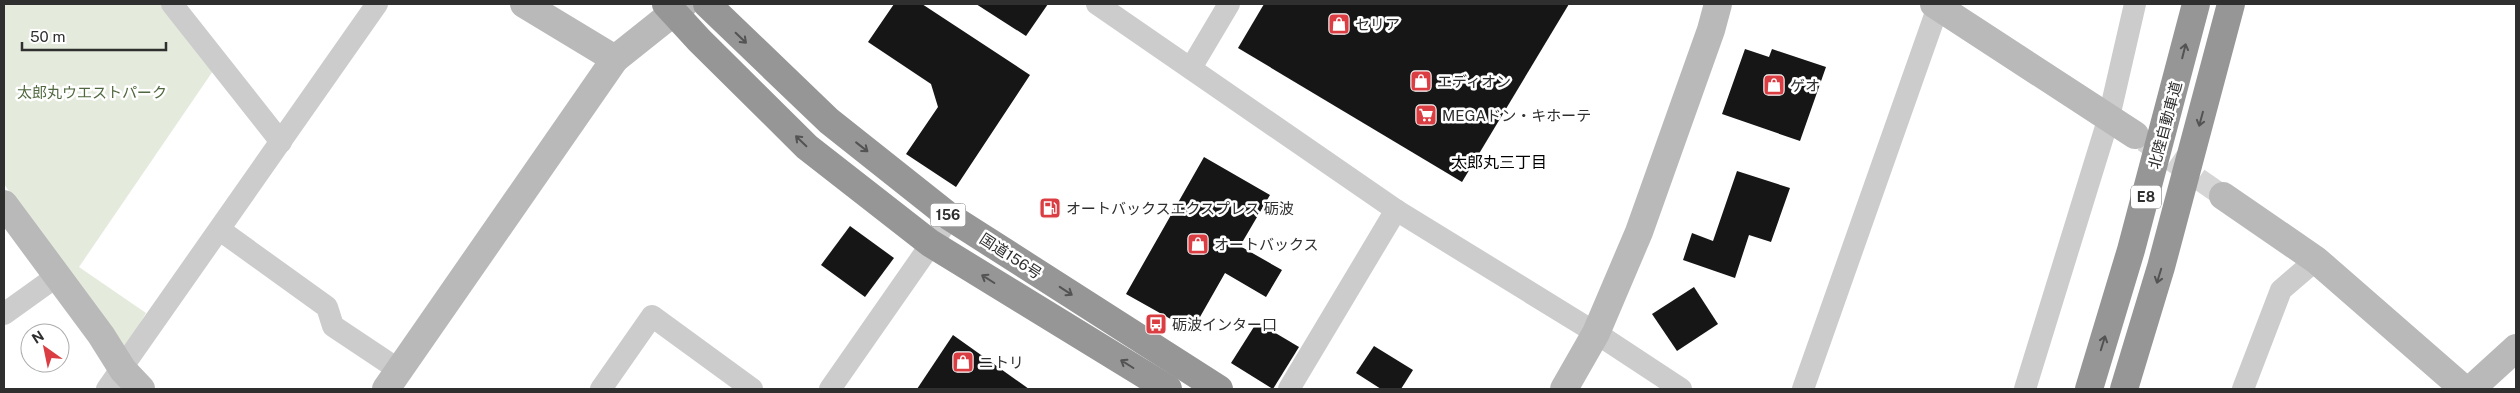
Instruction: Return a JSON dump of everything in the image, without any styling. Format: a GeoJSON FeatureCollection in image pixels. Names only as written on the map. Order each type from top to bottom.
{"type":"FeatureCollection","features":[{"type":"Feature","properties":{"kind":"highway","name":"国道156号"},"geometry":{"type":"LineString","coordinates":[[707,4],[829,121],[950,217],[1219,389]]}},
{"type":"Feature","properties":{"kind":"highway","name":"北陸自動車道"},"geometry":{"type":"LineString","coordinates":[[2089,389],[2131,250],[2196,4]]}},
{"type":"Feature","properties":{"kind":"highway","name":"E8"},"geometry":{"type":"LineString","coordinates":[[2124,389],[2161,267],[2231,4]]}},
{"type":"Feature","properties":{"kind":"highway","name":"国道156号"},"geometry":{"type":"LineString","coordinates":[[675,7],[699,40],[807,147],[930,243],[1168,389]]}},
{"type":"Feature","properties":{"kind":"street"},"geometry":{"type":"LineString","coordinates":[[172,4],[281,142]]}},
{"type":"Feature","properties":{"kind":"street"},"geometry":{"type":"LineString","coordinates":[[4,204],[57,276],[124,383],[220,230],[377,4]]}},
{"type":"Feature","properties":{"kind":"street"},"geometry":{"type":"LineString","coordinates":[[524,4],[615,59]]}},
{"type":"Feature","properties":{"kind":"street"},"geometry":{"type":"LineString","coordinates":[[1097,4],[1396,210],[1596,333],[1681,389]]}},
{"type":"Feature","properties":{"kind":"street"},"geometry":{"type":"LineString","coordinates":[[1191,68],[1229,4]]}},
{"type":"Feature","properties":{"kind":"street"},"geometry":{"type":"LineString","coordinates":[[1564,389],[1596,333],[1639,232],[1712,30],[1718,4]]}},
{"type":"Feature","properties":{"kind":"street"},"geometry":{"type":"LineString","coordinates":[[2025,389],[2110,117],[2135,4]]}},
{"type":"Feature","properties":{"kind":"street"},"geometry":{"type":"LineString","coordinates":[[1803,389],[1937,5],[2135,135]]}},
{"type":"Feature","properties":{"kind":"street"},"geometry":{"type":"LineString","coordinates":[[220,230],[327,307],[333,326],[393,380],[615,59],[675,7]]}},
{"type":"Feature","properties":{"kind":"street"},"geometry":{"type":"LineString","coordinates":[[2223,196],[2316,260],[2464,389]]}},
{"type":"Feature","properties":{"kind":"street"},"geometry":{"type":"LineString","coordinates":[[1289,389],[1396,210]]}},
{"type":"Feature","properties":{"kind":"street"},"geometry":{"type":"LineString","coordinates":[[830,389],[930,243],[950,217]]}},
{"type":"Feature","properties":{"kind":"street"},"geometry":{"type":"LineString","coordinates":[[2243,389],[2281,290],[2316,260]]}},
{"type":"Feature","properties":{"kind":"street"},"geometry":{"type":"LineString","coordinates":[[4,314],[57,276]]}},
{"type":"Feature","properties":{"kind":"street"},"geometry":{"type":"LineString","coordinates":[[601,389],[652,316],[752,389]]}},
{"type":"Feature","properties":{"kind":"street"},"geometry":{"type":"LineString","coordinates":[[2471,389],[2516,348]]}},
{"type":"Feature","properties":{"kind":"green space","name":"太郎丸ウエストパーク"},"geometry":{"type":"Polygon","coordinates":[[[4,4],[166,4],[215,68],[79,267],[146,313],[123,352],[4,184],[4,4]]]}},
{"type":"Feature","properties":{"kind":"building"},"geometry":{"type":"Polygon","coordinates":[[[894,4],[922,4],[1030,75],[956,187],[906,154],[938,107],[931,84],[868,42],[894,4]]]}},
{"type":"Feature","properties":{"kind":"building"},"geometry":{"type":"Polygon","coordinates":[[[976,4],[1048,4],[1026,36],[976,4]]]}},
{"type":"Feature","properties":{"kind":"building","name":"MEGAドン・キホーテ"},"geometry":{"type":"Polygon","coordinates":[[[1264,4],[1569,4],[1462,182],[1238,48],[1264,4]]]}},
{"type":"Feature","properties":{"kind":"building"},"geometry":{"type":"Polygon","coordinates":[[[1745,49],[1769,57],[1772,49],[1826,67],[1800,141],[1722,114],[1745,49]]]}},
{"type":"Feature","properties":{"kind":"building","name":"オートバックス"},"geometry":{"type":"Polygon","coordinates":[[[1204,157],[1270,195],[1240,246],[1282,270],[1266,297],[1225,273],[1192,331],[1126,294],[1204,157]]]}},
{"type":"Feature","properties":{"kind":"building"},"geometry":{"type":"Polygon","coordinates":[[[1737,171],[1790,188],[1771,242],[1749,235],[1735,278],[1683,260],[1692,233],[1713,241],[1737,171]]]}},
{"type":"Feature","properties":{"kind":"building"},"geometry":{"type":"Polygon","coordinates":[[[850,226],[894,258],[865,297],[821,265],[850,226]]]}},
{"type":"Feature","properties":{"kind":"building"},"geometry":{"type":"Polygon","coordinates":[[[1694,287],[1718,324],[1677,351],[1652,314],[1694,287]]]}},
{"type":"Feature","properties":{"kind":"building"},"geometry":{"type":"Polygon","coordinates":[[[1257,322],[1299,347],[1273,389],[1231,363],[1257,322]]]}},
{"type":"Feature","properties":{"kind":"building","name":"ニトリ"},"geometry":{"type":"Polygon","coordinates":[[[953,335],[1029,389],[917,389],[953,335]]]}},
{"type":"Feature","properties":{"kind":"building"},"geometry":{"type":"Polygon","coordinates":[[[1374,346],[1413,370],[1401,389],[1381,389],[1356,373],[1374,346]]]}},
{"type":"Feature","properties":{"kind":"tunnel"},"geometry":{"type":"LineString","coordinates":[[2144,141],[2223,196]]}},
{"type":"Feature","properties":{"kind":"place","name":"セリア"},"geometry":{"type":"Point","coordinates":[1339,24]}},
{"type":"Feature","properties":{"kind":"place","name":"エディオン"},"geometry":{"type":"Point","coordinates":[1421,81]}},
{"type":"Feature","properties":{"kind":"place","name":"ゲオ"},"geometry":{"type":"Point","coordinates":[1774,85]}},
{"type":"Feature","properties":{"kind":"place","name":"MEGAドン・キホーテ"},"geometry":{"type":"Point","coordinates":[1426,115]}},
{"type":"Feature","properties":{"kind":"place","name":"オートバックスエクスプレス 砺波"},"geometry":{"type":"Point","coordinates":[1050,208]}},
{"type":"Feature","properties":{"kind":"place","name":"オートバックス"},"geometry":{"type":"Point","coordinates":[1198,244]}},
{"type":"Feature","properties":{"kind":"place","name":"砺波インター口"},"geometry":{"type":"Point","coordinates":[1156,324]}},
{"type":"Feature","properties":{"kind":"place","name":"ニトリ"},"geometry":{"type":"Point","coordinates":[963,362]}},
{"type":"Feature","properties":{"kind":"district","name":"太郎丸三丁目"},"geometry":{"type":"Point","coordinates":[1499,162]}}]}
